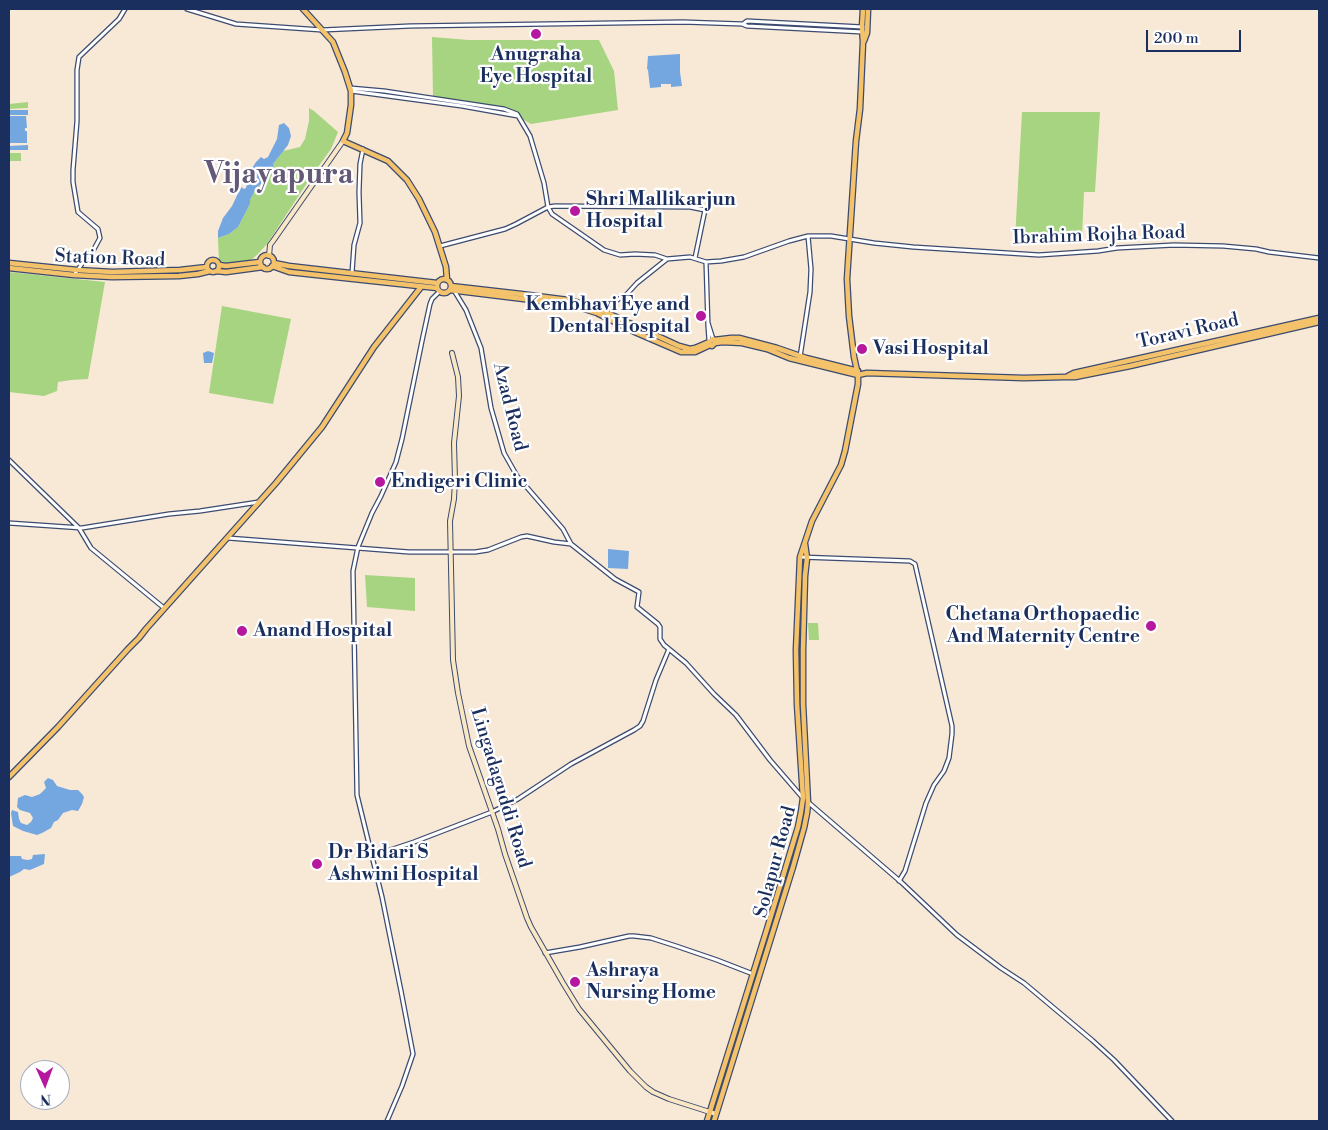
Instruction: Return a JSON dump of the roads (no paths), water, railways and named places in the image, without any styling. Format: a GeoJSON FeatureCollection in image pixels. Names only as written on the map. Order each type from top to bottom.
{"type":"FeatureCollection","features":[{"type":"Feature","properties":{"kind":"main road"},"geometry":{"type":"LineString","coordinates":[[269,256],[270,246],[343,141],[349,121],[351,90],[333,42],[304,9]]}},
{"type":"Feature","properties":{"kind":"main road"},"geometry":{"type":"LineString","coordinates":[[864,9],[865,30]]}},
{"type":"Feature","properties":{"kind":"main road"},"geometry":{"type":"LineString","coordinates":[[865,30],[868,9]]}},
{"type":"Feature","properties":{"kind":"main road","name":"Solapur Road"},"geometry":{"type":"LineString","coordinates":[[707,1121],[798,827],[802,798],[796,704],[798,576],[800,558],[812,521],[841,465],[858,384],[847,293],[847,266],[865,30]]}},
{"type":"Feature","properties":{"kind":"main road"},"geometry":{"type":"LineString","coordinates":[[343,141],[388,161],[407,180],[419,199],[435,232],[446,267],[447,280],[451,284],[452,290]]}},
{"type":"Feature","properties":{"kind":"main road"},"geometry":{"type":"LineString","coordinates":[[269,256],[262,258],[260,262],[226,266],[219,265],[211,260],[208,262],[208,269],[213,272],[226,272],[263,267],[269,269],[273,265],[289,266],[438,288],[445,293],[452,290],[558,303],[599,312],[637,333],[680,352],[695,352],[712,342],[739,338],[772,346],[800,357],[858,373]]}},
{"type":"Feature","properties":{"kind":"main road"},"geometry":{"type":"LineString","coordinates":[[269,256],[273,258],[273,265]]}},
{"type":"Feature","properties":{"kind":"main road","name":"Station Road"},"geometry":{"type":"LineString","coordinates":[[9,262],[112,277],[179,276],[198,274],[208,269]]}},
{"type":"Feature","properties":{"kind":"main road"},"geometry":{"type":"LineString","coordinates":[[260,262],[263,267]]}},
{"type":"Feature","properties":{"kind":"main road"},"geometry":{"type":"LineString","coordinates":[[216,271],[219,265]]}},
{"type":"Feature","properties":{"kind":"main road"},"geometry":{"type":"LineString","coordinates":[[273,265],[289,272],[438,288]]}},
{"type":"Feature","properties":{"kind":"main road","name":"Station Road"},"geometry":{"type":"LineString","coordinates":[[9,268],[76,272]]}},
{"type":"Feature","properties":{"kind":"main road"},"geometry":{"type":"LineString","coordinates":[[438,288],[441,280],[447,280]]}},
{"type":"Feature","properties":{"kind":"main road"},"geometry":{"type":"LineString","coordinates":[[9,777],[57,728],[260,502],[322,427],[374,347],[421,287]]}},
{"type":"Feature","properties":{"kind":"main road","name":"Toravi Road"},"geometry":{"type":"LineString","coordinates":[[858,373],[1024,378],[1075,377],[1130,366],[1319,320]]}},
{"type":"Feature","properties":{"kind":"main road"},"geometry":{"type":"LineString","coordinates":[[712,342],[742,343],[767,349],[789,358],[858,373]]}},
{"type":"Feature","properties":{"kind":"main road","name":"Lingadaguddi Road"},"geometry":{"type":"LineString","coordinates":[[452,353],[458,377],[460,396],[454,443],[455,480],[450,521],[453,660],[469,746],[527,918],[579,1009],[630,1071],[652,1092],[716,1114]]}},
{"type":"Feature","properties":{"kind":"main road","name":"Solapur Road"},"geometry":{"type":"LineString","coordinates":[[714,1121],[793,866],[804,828],[808,803],[802,650],[807,558],[805,542]]}},
{"type":"Feature","properties":{"kind":"street"},"geometry":{"type":"LineString","coordinates":[[76,272],[100,238],[98,230],[78,212],[73,182],[79,57],[119,19],[125,9]]}},
{"type":"Feature","properties":{"kind":"street"},"geometry":{"type":"LineString","coordinates":[[187,9],[236,24],[322,30],[599,22],[683,22],[865,30]]}},
{"type":"Feature","properties":{"kind":"street"},"geometry":{"type":"LineString","coordinates":[[351,90],[384,92],[504,109],[517,114],[530,136],[544,184],[548,207],[552,214],[604,250],[620,255],[655,255],[667,259],[690,256],[706,262],[708,323],[712,342]]}},
{"type":"Feature","properties":{"kind":"street"},"geometry":{"type":"LineString","coordinates":[[352,274],[354,245],[360,223],[360,164],[363,149]]}},
{"type":"Feature","properties":{"kind":"street"},"geometry":{"type":"LineString","coordinates":[[440,246],[504,229],[548,207],[690,206],[705,210],[695,259]]}},
{"type":"Feature","properties":{"kind":"street"},"geometry":{"type":"LineString","coordinates":[[800,357],[810,292],[811,269],[808,236]]}},
{"type":"Feature","properties":{"kind":"street","name":"Ibrahim Rojha Road"},"geometry":{"type":"LineString","coordinates":[[706,262],[744,257],[808,236],[831,236],[912,247],[1039,255],[1117,248],[1223,246],[1319,258]]}},
{"type":"Feature","properties":{"kind":"street"},"geometry":{"type":"LineString","coordinates":[[599,312],[627,294],[637,283],[667,259]]}},
{"type":"Feature","properties":{"kind":"street"},"geometry":{"type":"LineString","coordinates":[[387,1121],[413,1054],[372,856],[357,795],[354,568],[358,548],[372,512],[396,462],[430,304],[438,288]]}},
{"type":"Feature","properties":{"kind":"street","name":"Azad Road"},"geometry":{"type":"LineString","coordinates":[[452,290],[466,310],[481,348],[491,408],[504,453],[522,482],[563,529],[571,544]]}},
{"type":"Feature","properties":{"kind":"street"},"geometry":{"type":"LineString","coordinates":[[9,460],[79,528],[91,548],[164,608]]}},
{"type":"Feature","properties":{"kind":"street"},"geometry":{"type":"LineString","coordinates":[[9,523],[79,528],[260,502]]}},
{"type":"Feature","properties":{"kind":"street"},"geometry":{"type":"LineString","coordinates":[[228,538],[409,552],[483,551],[526,536],[571,544],[615,579],[639,592],[636,605],[658,624],[664,645],[686,663],[736,715],[802,798],[899,881],[957,936],[1024,983],[1092,1040],[1114,1060],[1172,1121]]}},
{"type":"Feature","properties":{"kind":"street"},"geometry":{"type":"LineString","coordinates":[[800,558],[910,561],[915,564],[952,726],[952,734],[949,758],[926,803],[905,871],[899,881]]}},
{"type":"Feature","properties":{"kind":"street"},"geometry":{"type":"LineString","coordinates":[[372,856],[492,812],[518,799],[571,764],[640,726],[669,648]]}},
{"type":"Feature","properties":{"kind":"street"},"geometry":{"type":"LineString","coordinates":[[546,953],[580,948],[634,936],[650,938],[670,944],[754,974]]}},
{"type":"Feature","properties":{"kind":"water"},"geometry":{"type":"Polygon","coordinates":[[[680,54],[682,86],[671,87],[671,84],[661,84],[661,87],[650,88],[647,69],[648,56],[680,54]]]}},
{"type":"Feature","properties":{"kind":"water"},"geometry":{"type":"Polygon","coordinates":[[[9,110],[28,110],[28,115],[9,115],[9,110]]]}},
{"type":"Feature","properties":{"kind":"water"},"geometry":{"type":"Polygon","coordinates":[[[9,116],[26,116],[27,128],[25,128],[25,131],[27,131],[27,143],[9,143],[9,116]]]}},
{"type":"Feature","properties":{"kind":"water"},"geometry":{"type":"Polygon","coordinates":[[[284,123],[289,128],[291,136],[288,145],[273,164],[273,170],[257,187],[238,227],[229,234],[218,238],[218,231],[223,218],[232,206],[241,187],[246,188],[249,173],[256,162],[261,157],[264,159],[268,157],[277,139],[279,125],[284,123]]]}},
{"type":"Feature","properties":{"kind":"water"},"geometry":{"type":"Polygon","coordinates":[[[28,145],[28,150],[9,150],[9,146],[28,145]]]}},
{"type":"Feature","properties":{"kind":"water"},"geometry":{"type":"Polygon","coordinates":[[[208,351],[214,353],[212,363],[204,363],[203,353],[208,351]]]}},
{"type":"Feature","properties":{"kind":"water"},"geometry":{"type":"Polygon","coordinates":[[[608,549],[629,551],[628,569],[608,568],[608,549]]]}},
{"type":"Feature","properties":{"kind":"water"},"geometry":{"type":"Polygon","coordinates":[[[48,778],[53,780],[57,786],[78,790],[82,794],[84,797],[78,811],[72,810],[63,813],[51,828],[37,835],[13,826],[12,810],[18,812],[21,823],[27,825],[33,818],[30,813],[17,807],[18,798],[25,795],[32,797],[40,794],[46,788],[44,782],[48,778]]]}},
{"type":"Feature","properties":{"kind":"water"},"geometry":{"type":"Polygon","coordinates":[[[45,854],[44,864],[30,870],[24,869],[9,877],[9,856],[21,856],[22,859],[28,860],[32,859],[33,855],[45,854]]]}},
{"type":"Feature","properties":{"kind":"place","name":"Anugraha Eye Hospital"},"geometry":{"type":"Point","coordinates":[536,34]}},
{"type":"Feature","properties":{"kind":"place","name":"Shri Mallikarjun Hospital"},"geometry":{"type":"Point","coordinates":[575,211]}},
{"type":"Feature","properties":{"kind":"place","name":"Kembhavi Eye and Dental Hospital"},"geometry":{"type":"Point","coordinates":[701,316]}},
{"type":"Feature","properties":{"kind":"place","name":"Vasi Hospital"},"geometry":{"type":"Point","coordinates":[862,349]}},
{"type":"Feature","properties":{"kind":"place","name":"Endigeri Clinic"},"geometry":{"type":"Point","coordinates":[380,482]}},
{"type":"Feature","properties":{"kind":"place","name":"Chetana Orthopaedic And Maternity Centre"},"geometry":{"type":"Point","coordinates":[1151,626]}},
{"type":"Feature","properties":{"kind":"place","name":"Anand Hospital"},"geometry":{"type":"Point","coordinates":[242,631]}},
{"type":"Feature","properties":{"kind":"place","name":"Dr Bidari S Ashwini Hospital"},"geometry":{"type":"Point","coordinates":[317,864]}},
{"type":"Feature","properties":{"kind":"place","name":"Ashraya Nursing Home"},"geometry":{"type":"Point","coordinates":[575,982]}},
{"type":"Feature","properties":{"kind":"district","name":"Vijayapura"},"geometry":{"type":"Point","coordinates":[279,176]}}]}
